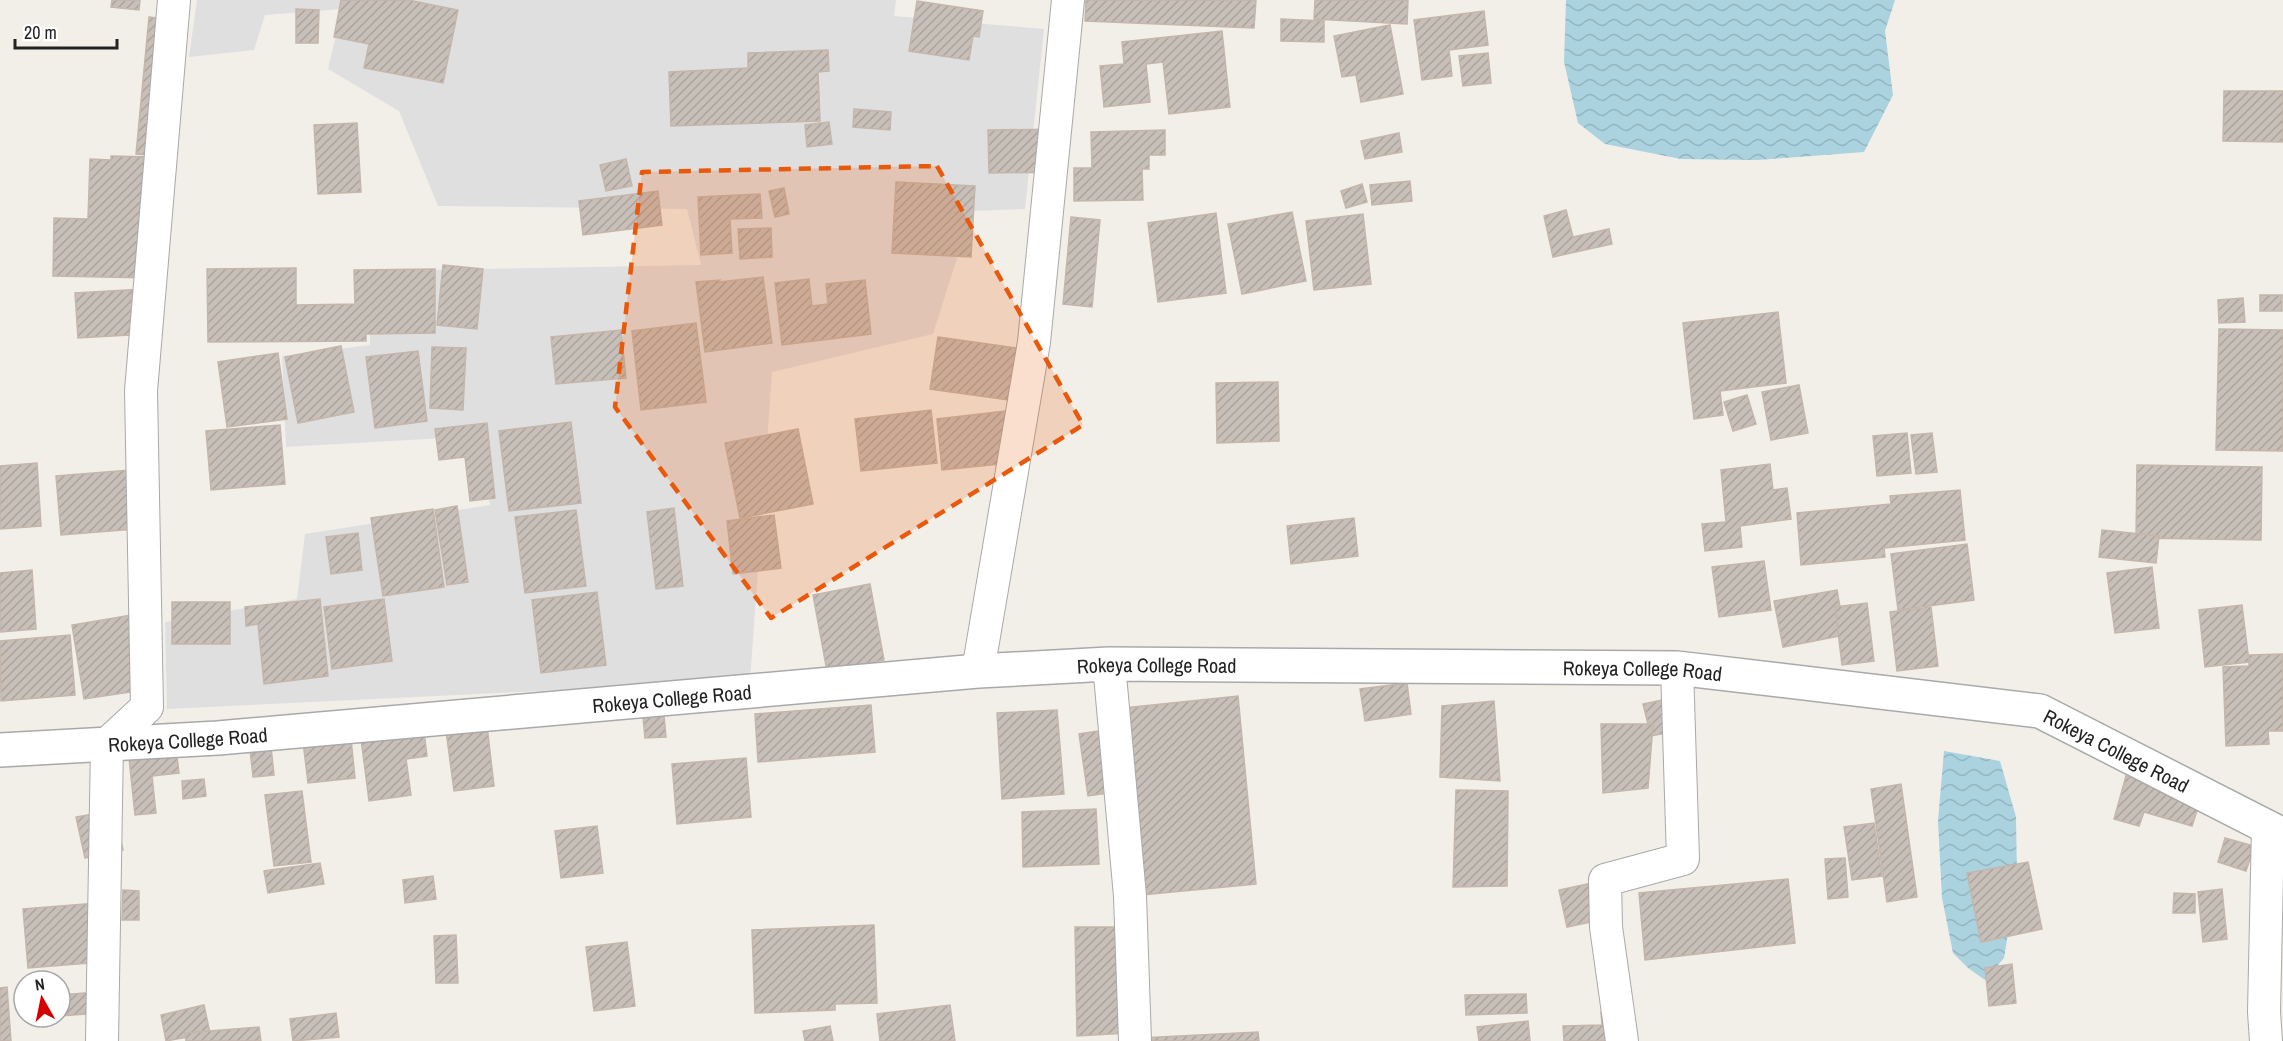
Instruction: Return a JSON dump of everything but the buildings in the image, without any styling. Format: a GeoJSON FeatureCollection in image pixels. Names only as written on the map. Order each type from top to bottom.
{"type":"FeatureCollection","features":[{"type":"Feature","properties":{"kind":"street"},"geometry":{"type":"LineString","coordinates":[[102,1041],[107,744],[147,707],[141,391],[174,0]]}},
{"type":"Feature","properties":{"kind":"street"},"geometry":{"type":"LineString","coordinates":[[978,671],[1034,342],[1068,0]]}},
{"type":"Feature","properties":{"kind":"street"},"geometry":{"type":"LineString","coordinates":[[1109,663],[1130,896],[1135,1041]]}},
{"type":"Feature","properties":{"kind":"street","name":"Rokeya College Road"},"geometry":{"type":"LineString","coordinates":[[0,750],[218,738],[978,671],[1109,663],[1677,668],[2040,711],[2275,831]]}},
{"type":"Feature","properties":{"kind":"street"},"geometry":{"type":"LineString","coordinates":[[1622,1041],[1606,927],[1605,880],[1683,859],[1677,668]]}},
{"type":"Feature","properties":{"kind":"street"},"geometry":{"type":"LineString","coordinates":[[2266,1041],[2264,1012],[2275,831]]}},
{"type":"Feature","properties":{"kind":"highlighted area"},"geometry":{"type":"Polygon","coordinates":[[[937,166],[1083,425],[771,618],[615,407],[642,172],[937,166]]]}},
{"type":"Feature","properties":{"kind":"shaded area"},"geometry":{"type":"Polygon","coordinates":[[[197,0],[896,0],[894,16],[1044,29],[1025,209],[972,211],[933,334],[772,372],[750,681],[167,709],[165,622],[297,599],[305,534],[490,505],[479,436],[286,447],[282,356],[370,345],[370,271],[701,265],[687,209],[438,206],[399,111],[328,69],[342,9],[265,15],[254,50],[189,57],[197,0]]]}},
{"type":"Feature","properties":{"kind":"water"},"geometry":{"type":"Polygon","coordinates":[[[1566,0],[1895,0],[1885,31],[1893,95],[1864,152],[1758,160],[1681,159],[1605,144],[1578,123],[1564,62],[1566,0]]]}},
{"type":"Feature","properties":{"kind":"water"},"geometry":{"type":"Polygon","coordinates":[[[1944,751],[2000,761],[2016,817],[2017,878],[2004,958],[1985,980],[1953,953],[1942,898],[1938,821],[1944,751]]]}}]}
